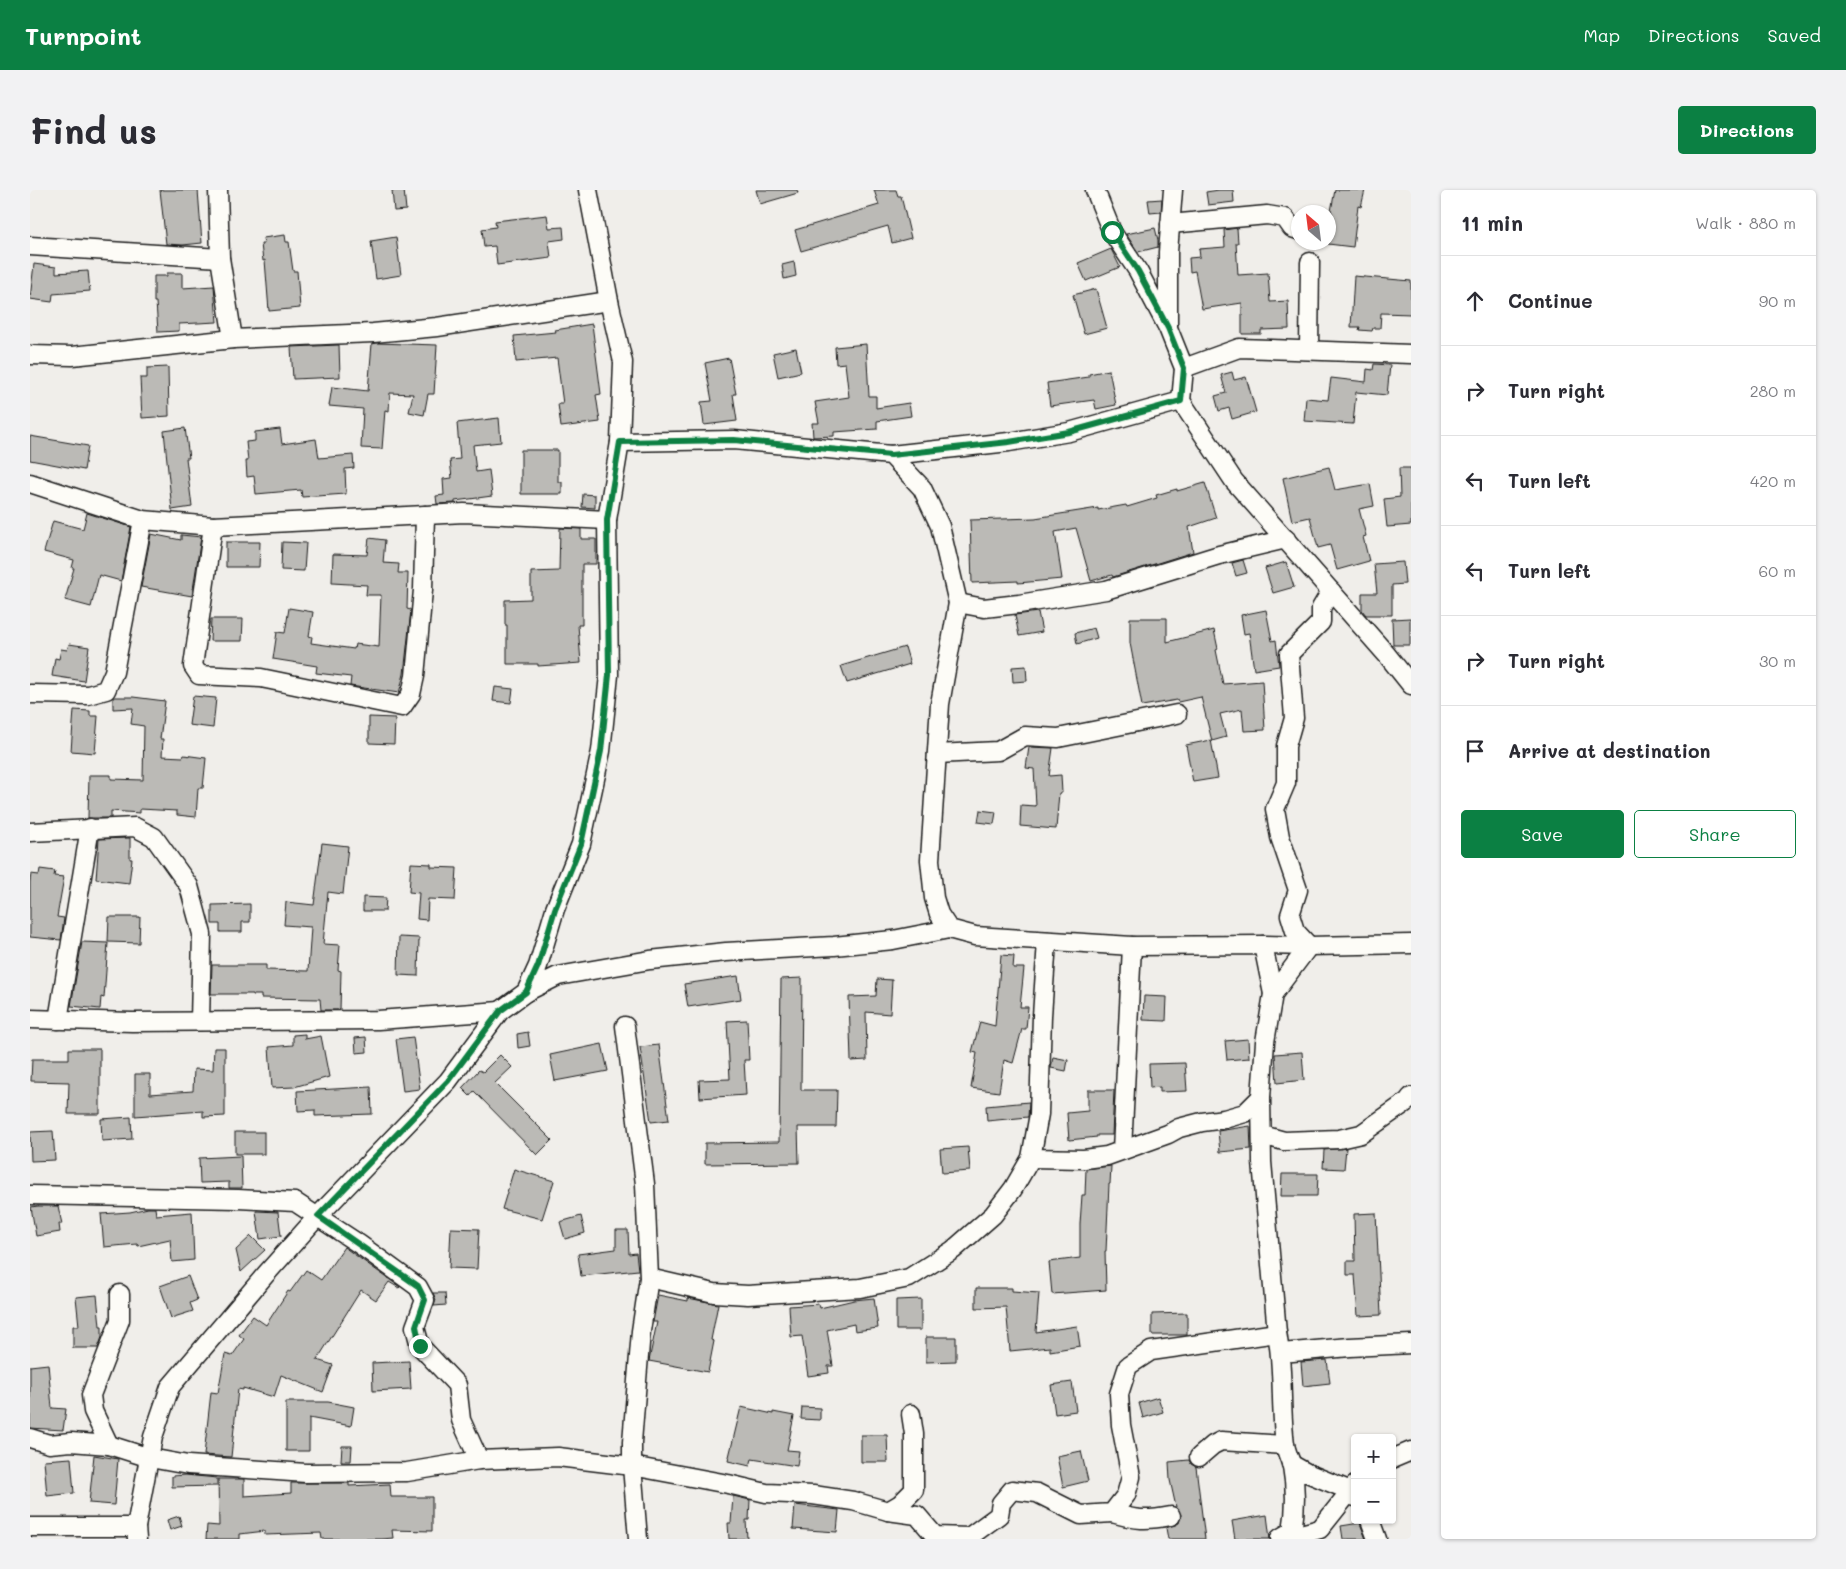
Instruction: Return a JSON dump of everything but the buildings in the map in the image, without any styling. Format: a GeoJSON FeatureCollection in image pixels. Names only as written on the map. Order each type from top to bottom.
{"type":"FeatureCollection","features":[{"type":"Feature","properties":{"kind":"street"},"geometry":{"type":"LineString","coordinates":[[218,190],[220,258],[234,338]]}},
{"type":"Feature","properties":{"kind":"street"},"geometry":{"type":"LineString","coordinates":[[526,992],[538,966],[555,909],[581,844],[601,751],[609,675],[607,520],[620,442],[623,362],[609,301],[588,190]]}},
{"type":"Feature","properties":{"kind":"street"},"geometry":{"type":"LineString","coordinates":[[1094,190],[1112,232],[1138,271],[1168,328],[1184,368],[1181,401],[1234,481],[1387,655],[1410,678]]}},
{"type":"Feature","properties":{"kind":"street"},"geometry":{"type":"LineString","coordinates":[[1168,328],[1168,252],[1173,190]]}},
{"type":"Feature","properties":{"kind":"street"},"geometry":{"type":"LineString","coordinates":[[1170,224],[1267,215],[1284,218],[1291,227]]}},
{"type":"Feature","properties":{"kind":"street"},"geometry":{"type":"LineString","coordinates":[[30,246],[220,258]]}},
{"type":"Feature","properties":{"kind":"street"},"geometry":{"type":"LineString","coordinates":[[1309,350],[1310,262]]}},
{"type":"Feature","properties":{"kind":"street"},"geometry":{"type":"LineString","coordinates":[[30,355],[72,356],[234,338],[373,333],[437,327],[609,301]]}},
{"type":"Feature","properties":{"kind":"street"},"geometry":{"type":"LineString","coordinates":[[1184,368],[1239,348],[1411,354]]}},
{"type":"Feature","properties":{"kind":"street"},"geometry":{"type":"LineString","coordinates":[[620,442],[734,440],[891,455],[1009,442],[1069,432],[1181,401]]}},
{"type":"Feature","properties":{"kind":"street"},"geometry":{"type":"LineString","coordinates":[[891,455],[922,488],[940,526],[958,603],[940,704],[930,860],[934,898],[939,914],[949,929]]}},
{"type":"Feature","properties":{"kind":"street"},"geometry":{"type":"LineString","coordinates":[[30,483],[143,520],[213,526],[464,513],[607,520]]}},
{"type":"Feature","properties":{"kind":"street"},"geometry":{"type":"LineString","coordinates":[[213,526],[193,666],[199,674],[261,678],[402,707],[411,694],[416,676],[424,590],[425,515]]}},
{"type":"Feature","properties":{"kind":"street"},"geometry":{"type":"LineString","coordinates":[[30,694],[88,695],[106,690],[114,672],[143,520]]}},
{"type":"Feature","properties":{"kind":"street"},"geometry":{"type":"LineString","coordinates":[[958,603],[984,608],[1106,590],[1219,555],[1286,539]]}},
{"type":"Feature","properties":{"kind":"street"},"geometry":{"type":"LineString","coordinates":[[1309,946],[1295,931],[1290,915],[1298,890],[1280,837],[1275,809],[1286,783],[1286,746],[1294,718],[1289,654],[1321,622],[1321,608],[1331,591]]}},
{"type":"Feature","properties":{"kind":"street"},"geometry":{"type":"LineString","coordinates":[[937,754],[998,751],[1025,736],[1058,738],[1177,714]]}},
{"type":"Feature","properties":{"kind":"street"},"geometry":{"type":"LineString","coordinates":[[30,832],[135,827],[154,837],[189,886],[202,934],[200,1021]]}},
{"type":"Feature","properties":{"kind":"street"},"geometry":{"type":"LineString","coordinates":[[58,1020],[90,828]]}},
{"type":"Feature","properties":{"kind":"street"},"geometry":{"type":"LineString","coordinates":[[30,1526],[136,1533],[154,1437],[170,1387],[318,1216],[448,1081],[500,1011],[526,992],[558,976],[650,960],[726,952],[834,946],[893,940],[949,929],[975,936],[1132,946],[1411,944]]}},
{"type":"Feature","properties":{"kind":"street"},"geometry":{"type":"LineString","coordinates":[[649,1278],[714,1293],[748,1295],[860,1288],[908,1278],[953,1250],[993,1215],[1013,1189],[1031,1158],[1040,1114],[1042,1016],[1047,941]]}},
{"type":"Feature","properties":{"kind":"street"},"geometry":{"type":"LineString","coordinates":[[1263,945],[1273,994],[1261,1097],[1262,1162],[1277,1333],[1281,1353],[1285,1445],[1295,1486],[1295,1514],[1286,1534],[1301,1534],[1320,1529],[1351,1494]]}},
{"type":"Feature","properties":{"kind":"street"},"geometry":{"type":"LineString","coordinates":[[1122,1150],[1132,946]]}},
{"type":"Feature","properties":{"kind":"street"},"geometry":{"type":"LineString","coordinates":[[1273,994],[1309,946]]}},
{"type":"Feature","properties":{"kind":"street"},"geometry":{"type":"LineString","coordinates":[[30,1020],[378,1020],[500,1011]]}},
{"type":"Feature","properties":{"kind":"street"},"geometry":{"type":"LineString","coordinates":[[624,1026],[645,1184],[649,1278],[641,1331],[632,1442],[638,1539]]}},
{"type":"Feature","properties":{"kind":"street"},"geometry":{"type":"LineString","coordinates":[[1031,1158],[1084,1159],[1107,1156],[1168,1134],[1179,1128],[1224,1119],[1245,1112],[1261,1097]]}},
{"type":"Feature","properties":{"kind":"street"},"geometry":{"type":"LineString","coordinates":[[1262,1135],[1284,1142],[1346,1138],[1361,1134],[1411,1097]]}},
{"type":"Feature","properties":{"kind":"street"},"geometry":{"type":"LineString","coordinates":[[30,1195],[296,1202],[418,1286],[425,1300],[416,1326],[420,1346],[457,1385],[460,1420],[479,1460]]}},
{"type":"Feature","properties":{"kind":"street"},"geometry":{"type":"LineString","coordinates":[[109,1445],[93,1411],[91,1395],[120,1320],[120,1294]]}},
{"type":"Feature","properties":{"kind":"street"},"geometry":{"type":"LineString","coordinates":[[1112,1512],[1126,1494],[1130,1477],[1121,1425],[1119,1394],[1128,1366],[1151,1351],[1277,1333]]}},
{"type":"Feature","properties":{"kind":"street"},"geometry":{"type":"LineString","coordinates":[[1281,1353],[1411,1344]]}},
{"type":"Feature","properties":{"kind":"street"},"geometry":{"type":"LineString","coordinates":[[888,1511],[900,1504],[914,1490],[914,1434],[911,1414]]}},
{"type":"Feature","properties":{"kind":"street"},"geometry":{"type":"LineString","coordinates":[[30,1438],[48,1444],[71,1442],[109,1445],[150,1458],[188,1465],[306,1474],[408,1472],[479,1460],[558,1457],[632,1466],[766,1492],[813,1495],[853,1501],[888,1511],[916,1515],[935,1536],[968,1537],[999,1516],[1001,1503],[1012,1490],[1037,1492],[1081,1515],[1112,1512],[1134,1520],[1148,1521],[1171,1516]]}},
{"type":"Feature","properties":{"kind":"street"},"geometry":{"type":"LineString","coordinates":[[1199,1457],[1221,1441],[1285,1445]]}},
{"type":"Feature","properties":{"kind":"street"},"geometry":{"type":"LineString","coordinates":[[1396,1458],[1411,1452]]}},
{"type":"Feature","properties":{"kind":"street"},"geometry":{"type":"LineString","coordinates":[[1291,1464],[1307,1473],[1351,1490]]}},
{"type":"Feature","properties":{"kind":"street"},"geometry":{"type":"LineString","coordinates":[[1371,1524],[1377,1539]]}},
{"type":"Feature","properties":{"kind":"route"},"geometry":{"type":"LineString","coordinates":[[420,1346],[416,1326],[425,1300],[418,1286],[318,1216],[448,1081],[500,1011],[526,992],[538,966],[555,909],[581,844],[601,751],[609,675],[607,520],[620,442],[734,440],[891,455],[1009,442],[1069,432],[1181,401],[1184,368],[1168,328],[1138,271],[1112,232]]}}]}
